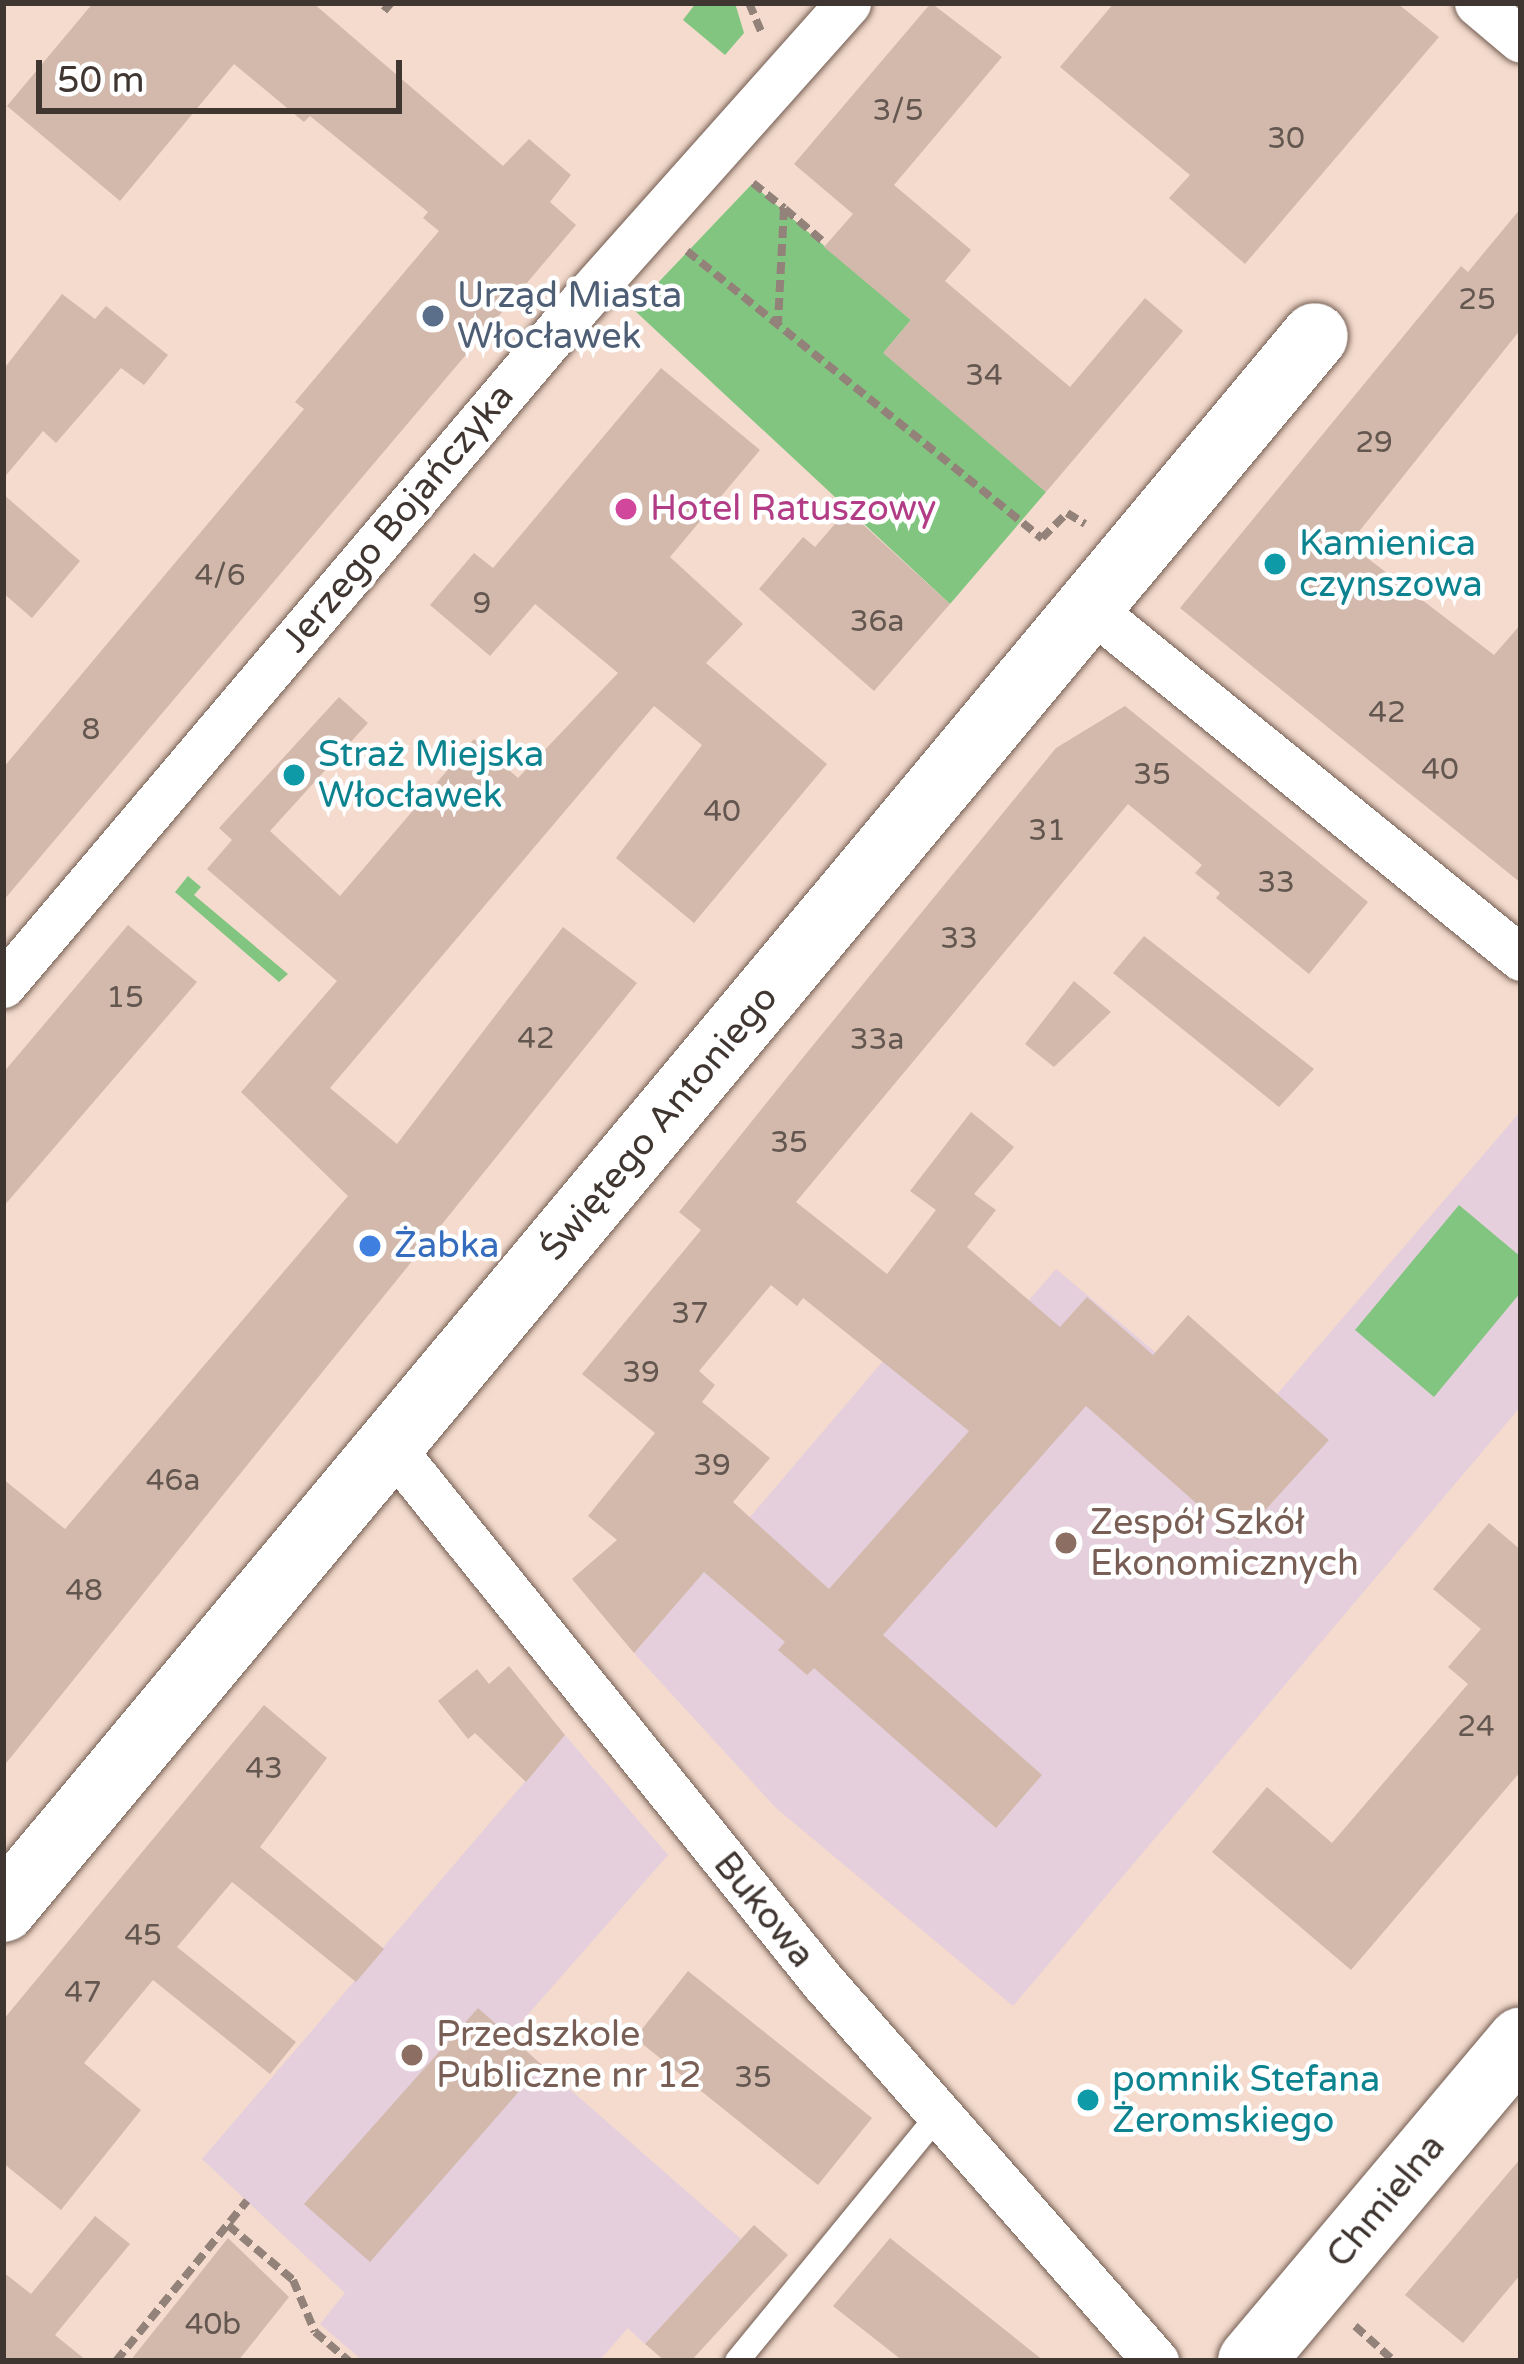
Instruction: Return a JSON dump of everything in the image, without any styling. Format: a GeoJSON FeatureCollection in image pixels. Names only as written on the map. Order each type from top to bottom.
{"type":"FeatureCollection","features":[{"type":"Feature","properties":{"kind":"street","name":"Jerzego Bojańczyka"},"geometry":{"type":"LineString","coordinates":[[3,986],[565,321],[656,225],[848,3]]}},
{"type":"Feature","properties":{"kind":"street"},"geometry":{"type":"LineString","coordinates":[[1477,3],[1521,40]]}},
{"type":"Feature","properties":{"kind":"street","name":"Świętego Antoniego"},"geometry":{"type":"LineString","coordinates":[[3,1909],[1315,337]]}},
{"type":"Feature","properties":{"kind":"street"},"geometry":{"type":"LineString","coordinates":[[1089,607],[1521,958]]}},
{"type":"Feature","properties":{"kind":"street","name":"Bukowa"},"geometry":{"type":"LineString","coordinates":[[390,1445],[938,2114],[1156,2361]]}},
{"type":"Feature","properties":{"kind":"street","name":"Chmielna"},"geometry":{"type":"LineString","coordinates":[[1251,2361],[1521,2040]]}},
{"type":"Feature","properties":{"kind":"lane"},"geometry":{"type":"LineString","coordinates":[[737,2361],[938,2114]]}},
{"type":"Feature","properties":{"kind":"path"},"geometry":{"type":"LineString","coordinates":[[753,183],[825,242]]}},
{"type":"Feature","properties":{"kind":"path"},"geometry":{"type":"LineString","coordinates":[[778,323],[784,208]]}},
{"type":"Feature","properties":{"kind":"path"},"geometry":{"type":"LineString","coordinates":[[656,225],[1042,538],[1067,513],[1132,553]]}},
{"type":"Feature","properties":{"kind":"path"},"geometry":{"type":"LineString","coordinates":[[116,2361],[125,2357],[247,2201]]}},
{"type":"Feature","properties":{"kind":"path"},"geometry":{"type":"LineString","coordinates":[[228,2225],[293,2280],[315,2332],[349,2361]]}},
{"type":"Feature","properties":{"kind":"path"},"geometry":{"type":"LineString","coordinates":[[1341,2315],[1394,2361]]}},
{"type":"Feature","properties":{"kind":"shaded area","name":"Zespół Szkół Ekonomicznych"},"geometry":{"type":"Polygon","coordinates":[[[1521,1111],[1521,1406],[1013,2006],[776,1808],[634,1653],[883,1361],[995,1339],[1056,1269],[1247,1429],[1521,1111]]]}},
{"type":"Feature","properties":{"kind":"shaded area","name":"Przedszkole Publiczne nr 12"},"geometry":{"type":"Polygon","coordinates":[[[565,1735],[668,1855],[509,2036],[741,2239],[645,2344],[628,2328],[599,2361],[363,2361],[320,2324],[345,2293],[202,2159],[565,1735]]]}},
{"type":"Feature","properties":{"kind":"green space"},"geometry":{"type":"Polygon","coordinates":[[[696,3],[735,3],[744,33],[725,55],[683,20],[696,3]]]}},
{"type":"Feature","properties":{"kind":"green space"},"geometry":{"type":"Polygon","coordinates":[[[752,184],[911,320],[884,352],[1046,492],[950,604],[633,309],[752,184]]]}},
{"type":"Feature","properties":{"kind":"green space"},"geometry":{"type":"Polygon","coordinates":[[[188,876],[201,887],[194,895],[288,974],[279,982],[175,892],[188,876]]]}},
{"type":"Feature","properties":{"kind":"green space"},"geometry":{"type":"Polygon","coordinates":[[[1459,1205],[1521,1257],[1521,1292],[1434,1397],[1355,1330],[1459,1205]]]}},
{"type":"Feature","properties":{"kind":"building","name":"Urząd Miasta Włocławek"},"geometry":{"type":"Polygon","coordinates":[[[93,3],[313,3],[503,166],[529,139],[571,175],[550,202],[576,225],[3,901],[3,768],[304,409],[295,402],[439,231],[423,218],[428,212],[310,116],[304,122],[234,64],[120,201],[7,106],[93,3]]]}},
{"type":"Feature","properties":{"kind":"building"},"geometry":{"type":"Polygon","coordinates":[[[931,3],[1002,57],[894,185],[971,250],[945,281],[1070,387],[1145,298],[1183,331],[1046,492],[883,353],[911,320],[824,247],[853,214],[794,164],[931,3]]]}},
{"type":"Feature","properties":{"kind":"building"},"geometry":{"type":"Polygon","coordinates":[[[1114,3],[1397,3],[1439,37],[1245,264],[1169,198],[1190,175],[1060,67],[1114,3]]]}},
{"type":"Feature","properties":{"kind":"building"},"geometry":{"type":"Polygon","coordinates":[[[1521,208],[1521,329],[1349,544],[1494,655],[1521,624],[1521,883],[1180,608],[1461,266],[1468,272],[1521,208]]]}},
{"type":"Feature","properties":{"kind":"building"},"geometry":{"type":"Polygon","coordinates":[[[62,294],[95,319],[106,306],[168,355],[144,385],[121,368],[56,443],[43,431],[3,479],[3,370],[62,294]]]}},
{"type":"Feature","properties":{"kind":"building"},"geometry":{"type":"Polygon","coordinates":[[[661,368],[760,450],[670,557],[743,624],[706,663],[827,764],[694,923],[616,858],[702,745],[654,706],[330,1088],[397,1144],[563,927],[637,983],[3,1767],[3,1479],[65,1529],[348,1196],[241,1092],[337,981],[207,869],[232,840],[219,828],[339,697],[368,723],[270,831],[340,896],[474,739],[518,778],[618,673],[535,604],[490,656],[430,605],[474,553],[493,568],[661,368]]]}},
{"type":"Feature","properties":{"kind":"building"},"geometry":{"type":"Polygon","coordinates":[[[3,494],[80,561],[32,618],[3,593],[3,494]]]}},
{"type":"Feature","properties":{"kind":"building"},"geometry":{"type":"Polygon","coordinates":[[[847,510],[950,604],[874,691],[759,589],[803,537],[815,547],[847,510]]]}},
{"type":"Feature","properties":{"kind":"building"},"geometry":{"type":"Polygon","coordinates":[[[1125,706],[1368,902],[1309,974],[1216,898],[1220,893],[1195,873],[1202,865],[1128,804],[796,1202],[887,1274],[936,1210],[910,1191],[971,1112],[1014,1147],[974,1194],[996,1210],[967,1247],[1060,1327],[1087,1297],[1153,1355],[1188,1315],[1329,1440],[1238,1540],[1086,1406],[883,1635],[1042,1775],[996,1828],[814,1668],[807,1675],[778,1650],[785,1642],[704,1572],[634,1653],[572,1579],[617,1540],[588,1516],[655,1433],[582,1374],[701,1230],[679,1212],[1056,748],[1125,706]],[[771,1285],[699,1371],[715,1385],[702,1402],[770,1458],[733,1502],[829,1589],[969,1431],[803,1298],[797,1306],[771,1285]]]}},
{"type":"Feature","properties":{"kind":"building"},"geometry":{"type":"Polygon","coordinates":[[[128,925],[197,982],[3,1207],[3,1073],[128,925]]]}},
{"type":"Feature","properties":{"kind":"building"},"geometry":{"type":"Polygon","coordinates":[[[1144,936],[1314,1069],[1279,1107],[1113,973],[1144,936]]]}},
{"type":"Feature","properties":{"kind":"building"},"geometry":{"type":"Polygon","coordinates":[[[1074,981],[1111,1012],[1054,1067],[1025,1044],[1074,981]]]}},
{"type":"Feature","properties":{"kind":"building"},"geometry":{"type":"Polygon","coordinates":[[[1489,1523],[1521,1550],[1521,1771],[1351,1970],[1212,1852],[1267,1787],[1332,1843],[1468,1684],[1448,1667],[1481,1629],[1433,1589],[1489,1523]]]}},
{"type":"Feature","properties":{"kind":"building"},"geometry":{"type":"Polygon","coordinates":[[[509,1666],[565,1735],[526,1782],[475,1733],[468,1739],[438,1701],[477,1669],[489,1684],[509,1666]]]}},
{"type":"Feature","properties":{"kind":"building"},"geometry":{"type":"Polygon","coordinates":[[[264,1705],[327,1758],[260,1847],[384,1949],[356,1982],[232,1882],[177,1947],[296,2042],[270,2074],[153,1980],[84,2063],[141,2110],[61,2210],[3,2163],[3,2020],[264,1705]]]}},
{"type":"Feature","properties":{"kind":"building"},"geometry":{"type":"Polygon","coordinates":[[[688,1971],[872,2118],[818,2185],[635,2038],[688,1971]]]}},
{"type":"Feature","properties":{"kind":"building"},"geometry":{"type":"Polygon","coordinates":[[[478,2008],[542,2065],[370,2262],[304,2204],[478,2008]]]}},
{"type":"Feature","properties":{"kind":"building"},"geometry":{"type":"Polygon","coordinates":[[[1521,2158],[1521,2274],[1463,2343],[1405,2295],[1521,2158]]]}},
{"type":"Feature","properties":{"kind":"building"},"geometry":{"type":"Polygon","coordinates":[[[95,2216],[130,2244],[55,2335],[87,2361],[3,2361],[3,2272],[31,2294],[95,2216]]]}},
{"type":"Feature","properties":{"kind":"building"},"geometry":{"type":"Polygon","coordinates":[[[754,2225],[788,2255],[691,2361],[665,2361],[645,2344],[754,2225]]]}},
{"type":"Feature","properties":{"kind":"building"},"geometry":{"type":"Polygon","coordinates":[[[228,2238],[289,2297],[238,2361],[130,2361],[228,2238]]]}},
{"type":"Feature","properties":{"kind":"building"},"geometry":{"type":"Polygon","coordinates":[[[890,2238],[1044,2361],[903,2361],[833,2306],[890,2238]]]}},
{"type":"Feature","properties":{"kind":"place","name":"Urząd Miasta Włocławek"},"geometry":{"type":"Point","coordinates":[433,316]}},
{"type":"Feature","properties":{"kind":"place","name":"Hotel Ratuszowy"},"geometry":{"type":"Point","coordinates":[626,509]}},
{"type":"Feature","properties":{"kind":"place","name":"Kamienica czynszowa"},"geometry":{"type":"Point","coordinates":[1275,564]}},
{"type":"Feature","properties":{"kind":"place","name":"Straż Miejska Włocławek"},"geometry":{"type":"Point","coordinates":[294,775]}},
{"type":"Feature","properties":{"kind":"place","name":"Żabka"},"geometry":{"type":"Point","coordinates":[370,1246]}},
{"type":"Feature","properties":{"kind":"place","name":"Zespół Szkół Ekonomicznych"},"geometry":{"type":"Point","coordinates":[1066,1543]}},
{"type":"Feature","properties":{"kind":"place","name":"Przedszkole Publiczne nr 12"},"geometry":{"type":"Point","coordinates":[412,2055]}},
{"type":"Feature","properties":{"kind":"place","name":"pomnik Stefana Żeromskiego"},"geometry":{"type":"Point","coordinates":[1088,2100]}}]}
